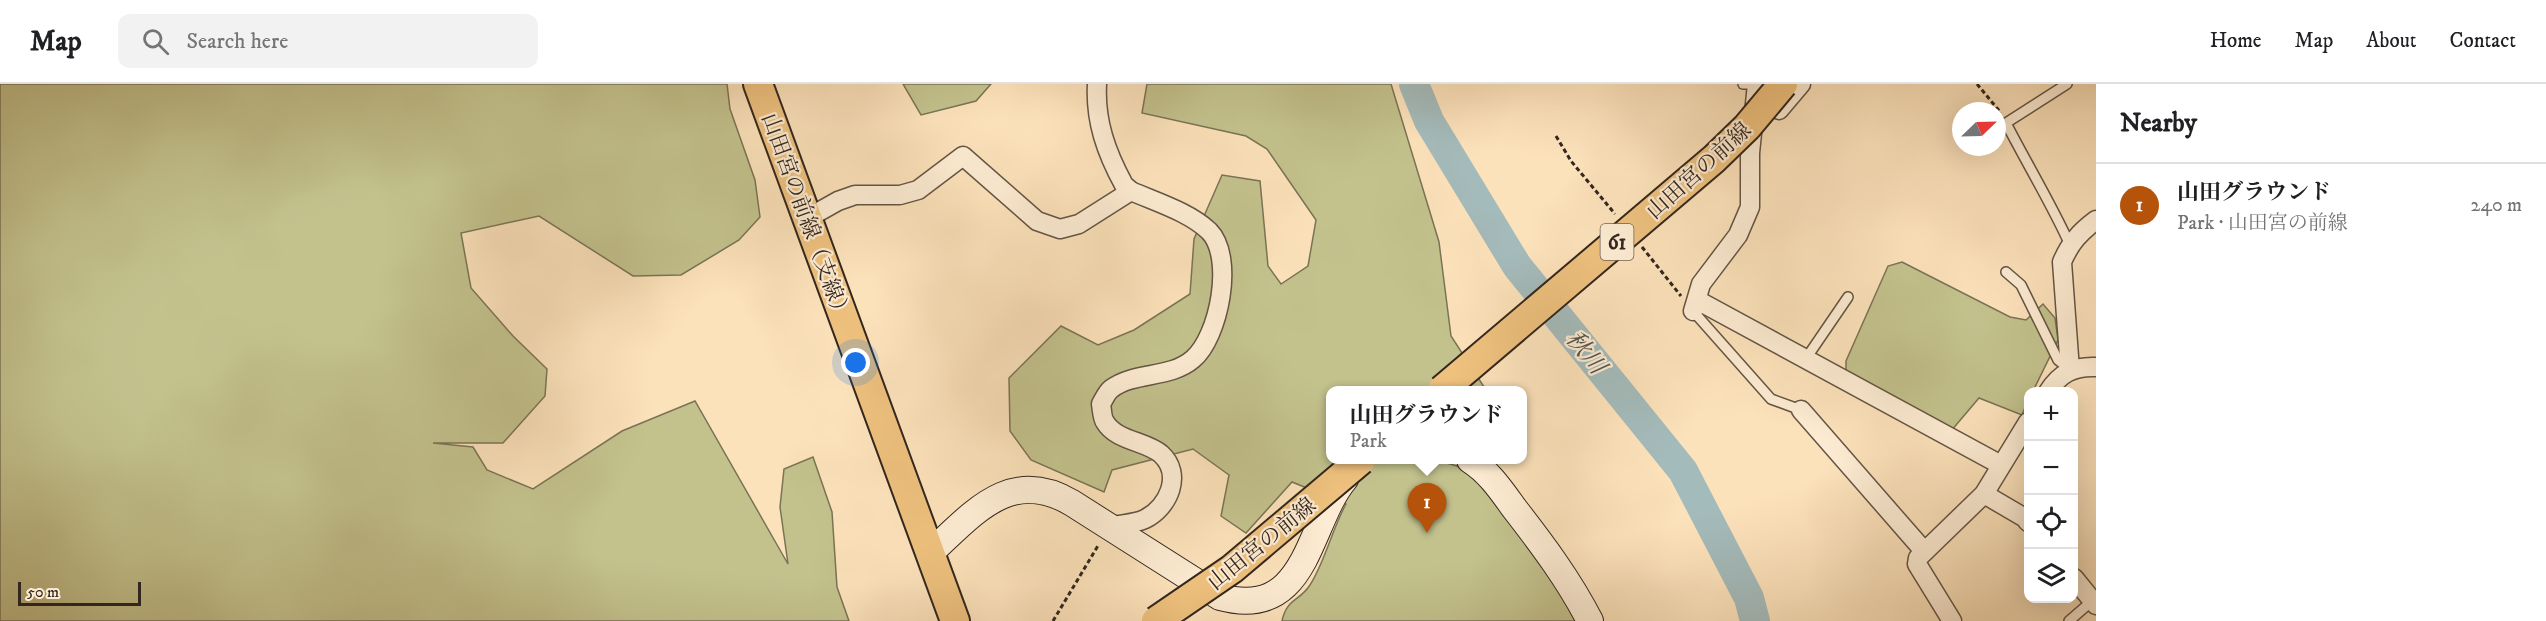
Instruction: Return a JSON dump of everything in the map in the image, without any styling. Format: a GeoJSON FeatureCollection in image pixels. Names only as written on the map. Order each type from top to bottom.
{"type":"FeatureCollection","features":[{"type":"Feature","properties":{"kind":"main road","name":"山田宮の前線（支線）"},"geometry":{"type":"LineString","coordinates":[[758,84],[955,621]]}},
{"type":"Feature","properties":{"kind":"main road","name":"山田宮の前線"},"geometry":{"type":"LineString","coordinates":[[1447,386],[1705,167],[1747,127],[1783,84]]}},
{"type":"Feature","properties":{"kind":"main road","name":"山田宮の前線"},"geometry":{"type":"LineString","coordinates":[[1156,621],[1225,574],[1355,464]]}},
{"type":"Feature","properties":{"kind":"street"},"geometry":{"type":"LineString","coordinates":[[1097,84],[1098,116],[1103,142],[1124,184],[1131,191],[1192,219],[1215,238],[1220,250],[1220,303],[1214,328],[1193,359],[1168,372],[1130,380],[1110,390],[1101,404],[1104,422],[1118,433],[1160,453],[1168,464],[1173,481],[1169,496],[1163,506],[1145,519],[1109,526]]}},
{"type":"Feature","properties":{"kind":"street"},"geometry":{"type":"LineString","coordinates":[[1756,84],[1753,140],[1750,153],[1750,207],[1738,235],[1701,284],[1695,305],[1805,360],[2001,465]]}},
{"type":"Feature","properties":{"kind":"street"},"geometry":{"type":"LineString","coordinates":[[1753,140],[1801,84]]}},
{"type":"Feature","properties":{"kind":"street"},"geometry":{"type":"LineString","coordinates":[[806,219],[838,201],[855,195],[900,195],[918,190],[963,156],[1037,220],[1060,229],[1079,224],[1131,191]]}},
{"type":"Feature","properties":{"kind":"street"},"geometry":{"type":"LineString","coordinates":[[2070,370],[2062,262],[2079,233],[2096,220]]}},
{"type":"Feature","properties":{"kind":"street"},"geometry":{"type":"LineString","coordinates":[[2051,387],[2055,381],[2070,370],[2080,366],[2096,367]]}},
{"type":"Feature","properties":{"kind":"street"},"geometry":{"type":"LineString","coordinates":[[1801,410],[1924,551]]}},
{"type":"Feature","properties":{"kind":"street"},"geometry":{"type":"LineString","coordinates":[[1952,621],[1917,564],[1924,551],[1984,494],[2024,428]]}},
{"type":"Feature","properties":{"kind":"street"},"geometry":{"type":"LineString","coordinates":[[930,553],[997,496],[1017,490],[1039,489],[1056,494],[1220,597],[1240,604],[1263,604],[1287,592],[1299,578],[1336,489],[1360,464]]}},
{"type":"Feature","properties":{"kind":"street"},"geometry":{"type":"LineString","coordinates":[[1475,464],[1494,481],[1541,542],[1568,582],[1590,621]]}},
{"type":"Feature","properties":{"kind":"street"},"geometry":{"type":"LineString","coordinates":[[1984,494],[2024,517]]}},
{"type":"Feature","properties":{"kind":"street"},"geometry":{"type":"LineString","coordinates":[[2078,584],[2094,603]]}},
{"type":"Feature","properties":{"kind":"lane"},"geometry":{"type":"LineString","coordinates":[[1743,84],[1750,84]]}},
{"type":"Feature","properties":{"kind":"lane"},"geometry":{"type":"LineString","coordinates":[[2067,84],[2006,123],[2030,171],[2051,203],[2070,245]]}},
{"type":"Feature","properties":{"kind":"lane"},"geometry":{"type":"LineString","coordinates":[[2006,272],[2021,285],[2058,360],[2070,370]]}},
{"type":"Feature","properties":{"kind":"lane"},"geometry":{"type":"LineString","coordinates":[[1805,360],[1848,297]]}},
{"type":"Feature","properties":{"kind":"lane"},"geometry":{"type":"LineString","coordinates":[[1695,305],[1772,399],[1801,410]]}},
{"type":"Feature","properties":{"kind":"lane"},"geometry":{"type":"LineString","coordinates":[[2068,621],[2094,603]]}},
{"type":"Feature","properties":{"kind":"path"},"geometry":{"type":"LineString","coordinates":[[1977,84],[1992,102]]}},
{"type":"Feature","properties":{"kind":"path"},"geometry":{"type":"LineString","coordinates":[[1053,621],[1109,526]]}},
{"type":"Feature","properties":{"kind":"shaded area"},"geometry":{"type":"Polygon","coordinates":[[[0,84],[727,84],[730,109],[755,180],[760,217],[739,240],[681,275],[633,276],[539,216],[461,233],[471,288],[513,336],[547,369],[545,396],[503,443],[433,443],[473,447],[487,470],[533,489],[622,431],[695,401],[788,564],[780,507],[784,469],[813,457],[832,512],[837,587],[849,621],[0,621],[0,84]]]}},
{"type":"Feature","properties":{"kind":"shaded area"},"geometry":{"type":"Polygon","coordinates":[[[903,84],[991,84],[976,101],[921,115],[903,84]]]}},
{"type":"Feature","properties":{"kind":"shaded area"},"geometry":{"type":"Polygon","coordinates":[[[1147,84],[1391,84],[1439,242],[1451,336],[1483,386],[1326,386],[1326,464],[1450,464],[1457,466],[1474,478],[1536,550],[1578,621],[1282,621],[1287,608],[1306,590],[1315,576],[1346,504],[1292,482],[1246,533],[1221,516],[1229,475],[1193,449],[1112,470],[1104,492],[1031,460],[1010,431],[1009,378],[1061,326],[1098,345],[1134,330],[1190,294],[1194,239],[1222,175],[1260,181],[1268,266],[1281,284],[1308,266],[1316,220],[1267,149],[1246,136],[1142,113],[1147,84]]]}},
{"type":"Feature","properties":{"kind":"shaded area"},"geometry":{"type":"Polygon","coordinates":[[[1902,262],[2010,317],[2026,320],[2043,304],[2055,318],[2058,340],[2035,387],[2024,387],[2022,415],[1979,398],[1951,431],[1846,378],[1846,361],[1888,266],[1902,262]]]}},
{"type":"Feature","properties":{"kind":"waterway","name":"秋川"},"geometry":{"type":"LineString","coordinates":[[1414,84],[1429,121],[1517,266],[1683,471],[1749,598],[1755,621]]}},
{"type":"Feature","properties":{"kind":"place","name":"山田グラウンド"},"geometry":{"type":"Point","coordinates":[1427,533]}}]}
